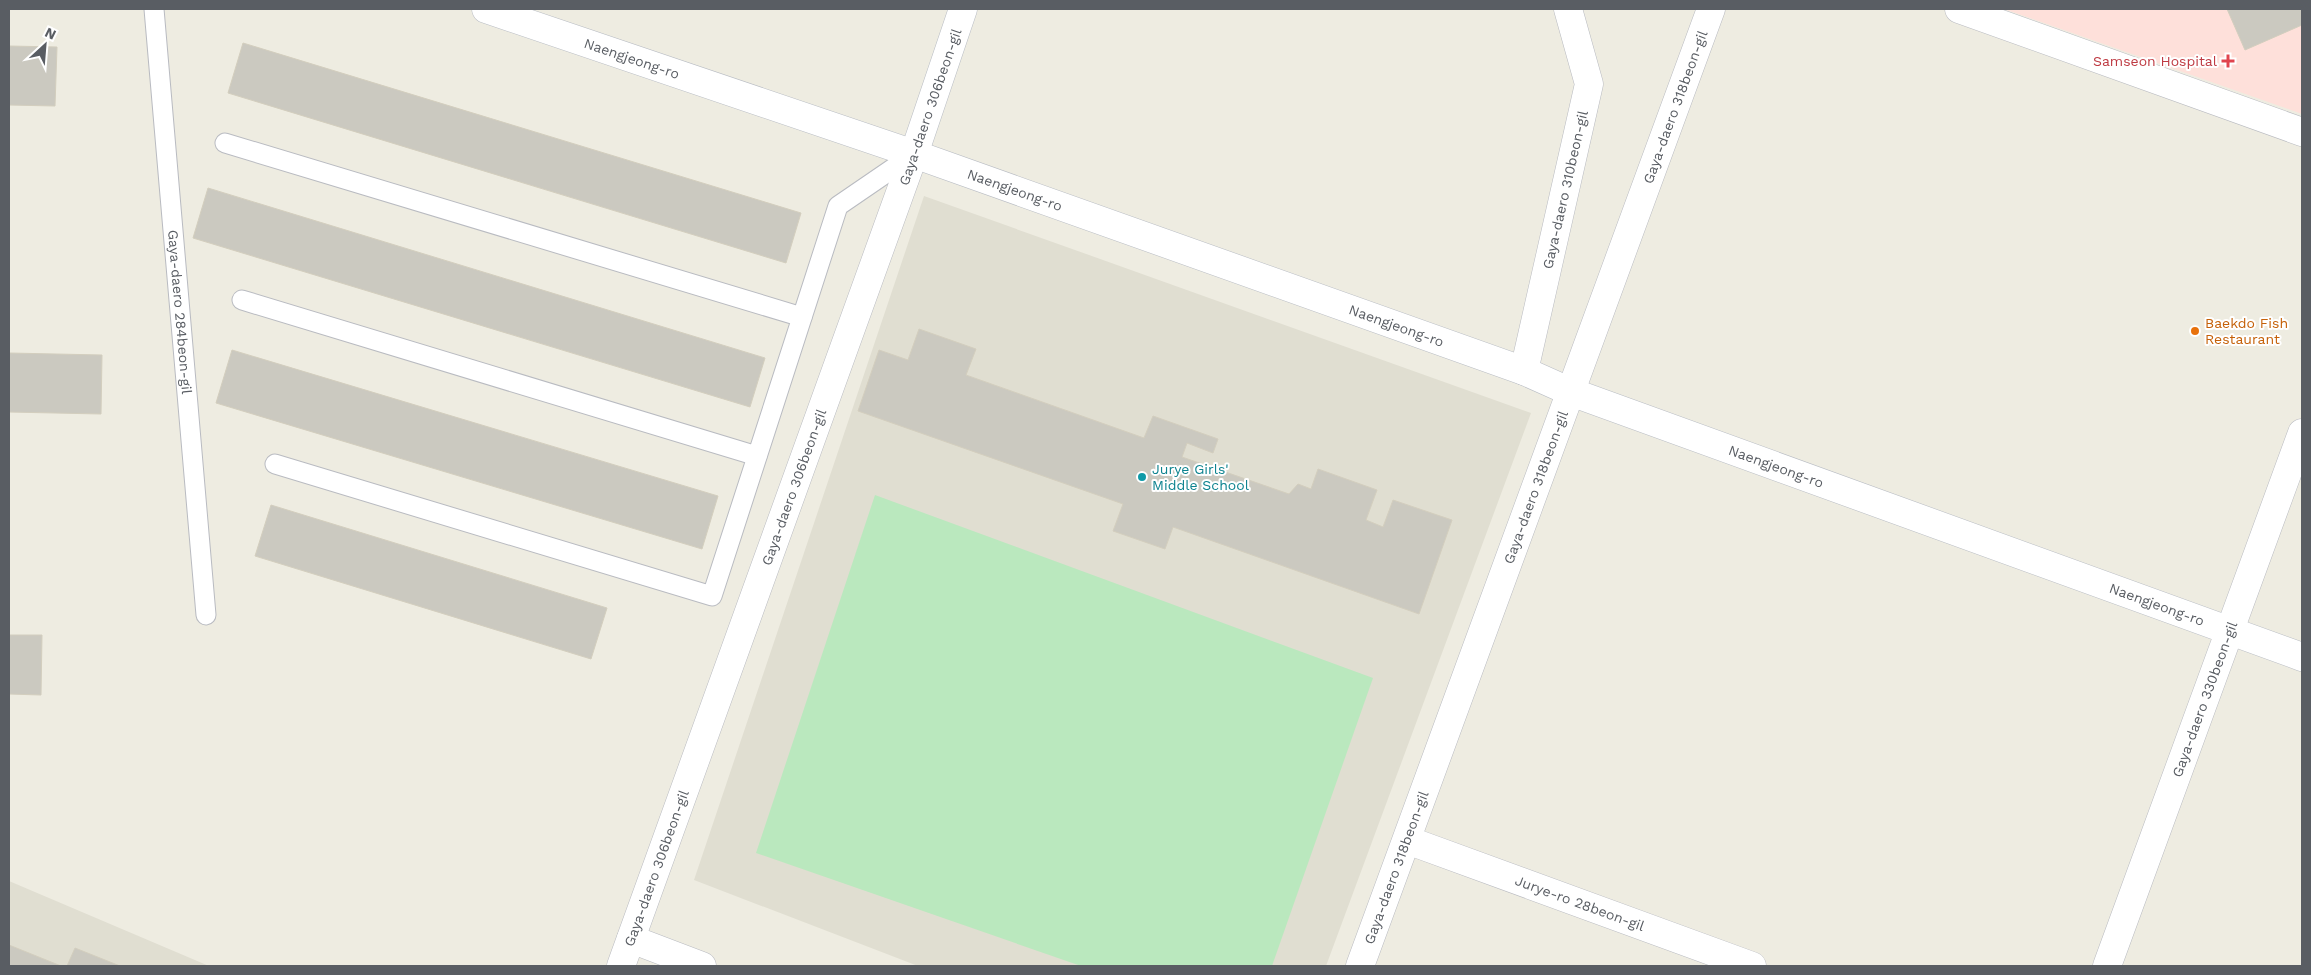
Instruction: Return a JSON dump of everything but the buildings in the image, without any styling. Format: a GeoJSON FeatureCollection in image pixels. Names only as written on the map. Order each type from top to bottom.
{"type":"FeatureCollection","features":[{"type":"Feature","properties":{"kind":"street","name":"Naengjeong-ro"},"geometry":{"type":"LineString","coordinates":[[486,9],[914,154],[1524,370],[1571,392],[2302,657]]}},
{"type":"Feature","properties":{"kind":"street","name":"Gaya-daero 306beon-gil"},"geometry":{"type":"LineString","coordinates":[[621,966],[914,154],[963,9]]}},
{"type":"Feature","properties":{"kind":"street","name":"Gaya-daero 310beon-gil"},"geometry":{"type":"LineString","coordinates":[[1524,370],[1589,84],[1568,9]]}},
{"type":"Feature","properties":{"kind":"street","name":"Gaya-daero 318beon-gil"},"geometry":{"type":"LineString","coordinates":[[1360,966],[1711,9]]}},
{"type":"Feature","properties":{"kind":"street"},"geometry":{"type":"LineString","coordinates":[[1959,9],[2302,132]]}},
{"type":"Feature","properties":{"kind":"street","name":"Gaya-daero 330beon-gil"},"geometry":{"type":"LineString","coordinates":[[2107,966],[2302,433]]}},
{"type":"Feature","properties":{"kind":"street","name":"Jurye-ro 28beon-gil"},"geometry":{"type":"LineString","coordinates":[[1407,840],[1752,966]]}},
{"type":"Feature","properties":{"kind":"street"},"geometry":{"type":"LineString","coordinates":[[631,939],[702,966]]}},
{"type":"Feature","properties":{"kind":"lane","name":"Gaya-daero 284beon-gil"},"geometry":{"type":"LineString","coordinates":[[154,9],[206,615]]}},
{"type":"Feature","properties":{"kind":"lane"},"geometry":{"type":"LineString","coordinates":[[225,143],[802,317]]}},
{"type":"Feature","properties":{"kind":"lane"},"geometry":{"type":"LineString","coordinates":[[275,464],[712,596],[838,206],[914,154]]}},
{"type":"Feature","properties":{"kind":"lane"},"geometry":{"type":"LineString","coordinates":[[242,300],[757,456]]}},
{"type":"Feature","properties":{"kind":"shaded area","name":"Samseon Hospital"},"geometry":{"type":"Polygon","coordinates":[[[2004,9],[2302,9],[2302,114],[2004,9]]]}},
{"type":"Feature","properties":{"kind":"shaded area"},"geometry":{"type":"Polygon","coordinates":[[[924,196],[1531,413],[1326,966],[918,966],[694,880],[924,196]]]}},
{"type":"Feature","properties":{"kind":"shaded area"},"geometry":{"type":"Polygon","coordinates":[[[9,881],[209,966],[9,966],[9,881]]]}},
{"type":"Feature","properties":{"kind":"green space"},"geometry":{"type":"Polygon","coordinates":[[[875,495],[1373,678],[1272,966],[1081,966],[756,853],[875,495]]]}},
{"type":"Feature","properties":{"kind":"place","name":"Samseon Hospital"},"geometry":{"type":"Point","coordinates":[2228,61]}},
{"type":"Feature","properties":{"kind":"place","name":"Baekdo Fish Restaurant"},"geometry":{"type":"Point","coordinates":[2195,331]}},
{"type":"Feature","properties":{"kind":"place","name":"Jurye Girls' Middle School"},"geometry":{"type":"Point","coordinates":[1142,477]}}]}
